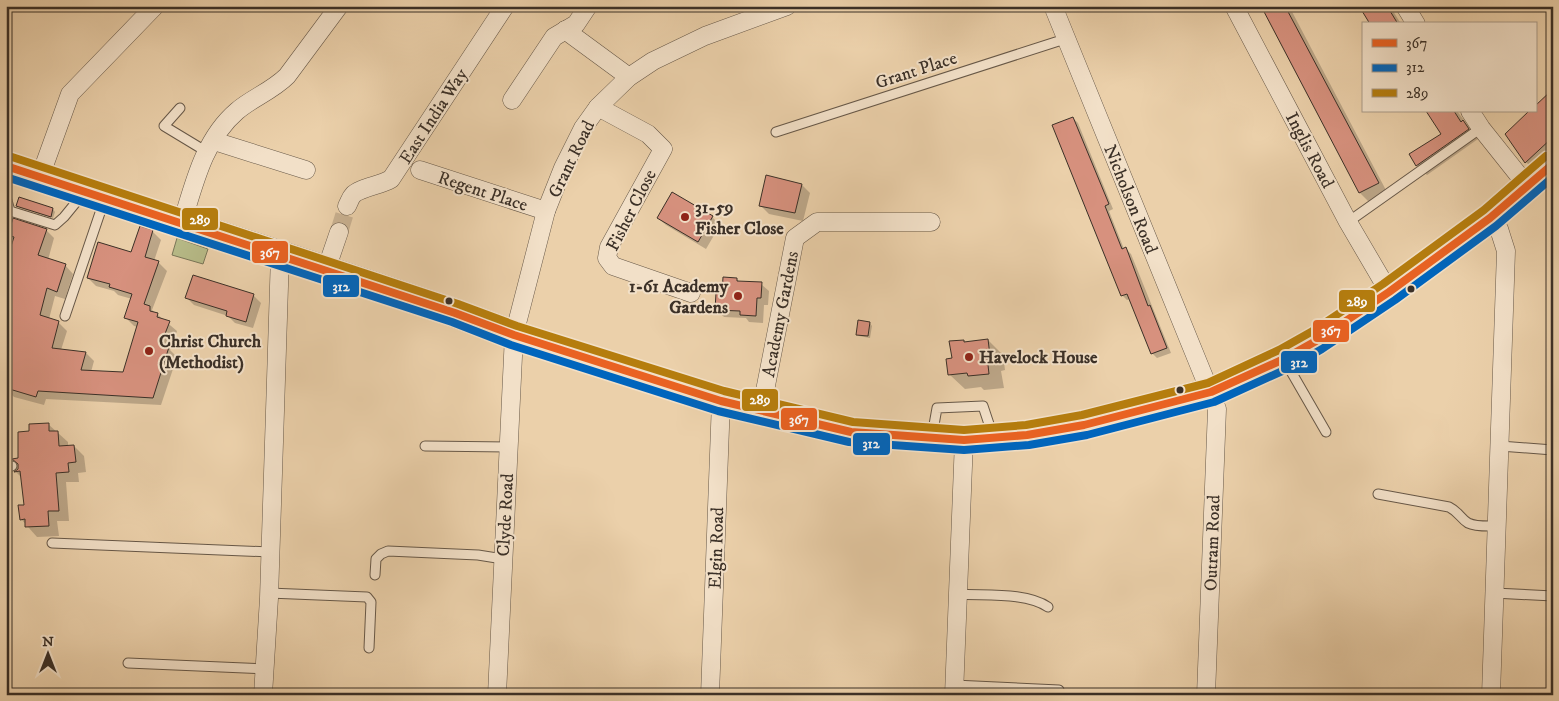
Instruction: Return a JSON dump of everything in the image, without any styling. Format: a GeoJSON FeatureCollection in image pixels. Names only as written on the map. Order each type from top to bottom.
{"type":"FeatureCollection","features":[{"type":"Feature","properties":{"kind":"main road"},"geometry":{"type":"LineString","coordinates":[[6,166],[326,270],[514,335],[721,401],[851,432],[964,440],[994,438],[1084,425],[1211,392],[1284,359],[1316,341],[1389,292],[1490,218],[1553,164]]}},
{"type":"Feature","properties":{"kind":"street"},"geometry":{"type":"LineString","coordinates":[[40,177],[70,94],[156,6]]}},
{"type":"Feature","properties":{"kind":"street"},"geometry":{"type":"LineString","coordinates":[[182,223],[203,157],[226,121],[246,103],[277,86],[287,76],[339,6]]}},
{"type":"Feature","properties":{"kind":"street","name":"East India Way"},"geometry":{"type":"LineString","coordinates":[[347,206],[357,192],[386,183],[391,179],[505,6]]}},
{"type":"Feature","properties":{"kind":"street"},"geometry":{"type":"LineString","coordinates":[[512,100],[554,37],[576,24],[588,6]]}},
{"type":"Feature","properties":{"kind":"street","name":"Grant Road"},"geometry":{"type":"LineString","coordinates":[[514,335],[546,211],[563,168],[583,128],[598,108],[629,77],[653,61],[706,36],[787,6]]}},
{"type":"Feature","properties":{"kind":"street","name":"Nicholson Road"},"geometry":{"type":"LineString","coordinates":[[1053,6],[1211,392]]}},
{"type":"Feature","properties":{"kind":"street","name":"Inglis Road"},"geometry":{"type":"LineString","coordinates":[[1234,6],[1348,222],[1389,292]]}},
{"type":"Feature","properties":{"kind":"street"},"geometry":{"type":"LineString","coordinates":[[1405,6],[1415,22]]}},
{"type":"Feature","properties":{"kind":"street"},"geometry":{"type":"LineString","coordinates":[[565,30],[629,77]]}},
{"type":"Feature","properties":{"kind":"street","name":"Fisher Close"},"geometry":{"type":"LineString","coordinates":[[598,108],[648,134],[663,149],[609,248],[607,258],[613,266],[691,293]]}},
{"type":"Feature","properties":{"kind":"street"},"geometry":{"type":"LineString","coordinates":[[1471,112],[1528,187]]}},
{"type":"Feature","properties":{"kind":"street"},"geometry":{"type":"LineString","coordinates":[[210,146],[306,170]]}},
{"type":"Feature","properties":{"kind":"street","name":"Regent Place"},"geometry":{"type":"LineString","coordinates":[[420,170],[546,211]]}},
{"type":"Feature","properties":{"kind":"street"},"geometry":{"type":"LineString","coordinates":[[1490,218],[1499,229],[1506,251],[1491,695]]}},
{"type":"Feature","properties":{"kind":"street","name":"Academy Gardens"},"geometry":{"type":"LineString","coordinates":[[761,411],[795,238],[817,222],[931,222]]}},
{"type":"Feature","properties":{"kind":"street"},"geometry":{"type":"LineString","coordinates":[[326,270],[339,232]]}},
{"type":"Feature","properties":{"kind":"street"},"geometry":{"type":"LineString","coordinates":[[263,695],[269,593],[280,255]]}},
{"type":"Feature","properties":{"kind":"street","name":"Clyde Road"},"geometry":{"type":"LineString","coordinates":[[497,695],[514,335]]}},
{"type":"Feature","properties":{"kind":"street","name":"Outram Road"},"geometry":{"type":"LineString","coordinates":[[1206,695],[1216,409],[1211,392]]}},
{"type":"Feature","properties":{"kind":"street","name":"Elgin Road"},"geometry":{"type":"LineString","coordinates":[[710,695],[721,401]]}},
{"type":"Feature","properties":{"kind":"street"},"geometry":{"type":"LineString","coordinates":[[954,690],[964,440]]}},
{"type":"Feature","properties":{"kind":"lane","name":"Grant Place"},"geometry":{"type":"LineString","coordinates":[[776,132],[1065,39]]}},
{"type":"Feature","properties":{"kind":"lane"},"geometry":{"type":"LineString","coordinates":[[180,108],[164,126],[210,146]]}},
{"type":"Feature","properties":{"kind":"lane"},"geometry":{"type":"LineString","coordinates":[[1348,222],[1481,128]]}},
{"type":"Feature","properties":{"kind":"lane"},"geometry":{"type":"LineString","coordinates":[[6,196],[10,211],[55,225],[95,195]]}},
{"type":"Feature","properties":{"kind":"lane"},"geometry":{"type":"LineString","coordinates":[[65,316],[95,195]]}},
{"type":"Feature","properties":{"kind":"lane"},"geometry":{"type":"LineString","coordinates":[[1284,359],[1326,432]]}},
{"type":"Feature","properties":{"kind":"lane"},"geometry":{"type":"LineString","coordinates":[[932,438],[937,408],[983,406],[994,438]]}},
{"type":"Feature","properties":{"kind":"lane"},"geometry":{"type":"LineString","coordinates":[[424,446],[508,447]]}},
{"type":"Feature","properties":{"kind":"lane"},"geometry":{"type":"LineString","coordinates":[[1500,446],[1553,450]]}},
{"type":"Feature","properties":{"kind":"lane"},"geometry":{"type":"LineString","coordinates":[[1378,494],[1449,507],[1457,511],[1466,522],[1473,525],[1497,526]]}},
{"type":"Feature","properties":{"kind":"lane"},"geometry":{"type":"LineString","coordinates":[[52,543],[270,552]]}},
{"type":"Feature","properties":{"kind":"lane"},"geometry":{"type":"LineString","coordinates":[[375,575],[376,559],[388,552],[478,554],[503,559]]}},
{"type":"Feature","properties":{"kind":"lane"},"geometry":{"type":"LineString","coordinates":[[269,593],[367,597],[371,602],[369,648]]}},
{"type":"Feature","properties":{"kind":"lane"},"geometry":{"type":"LineString","coordinates":[[1494,593],[1553,596]]}},
{"type":"Feature","properties":{"kind":"lane"},"geometry":{"type":"LineString","coordinates":[[958,594],[1023,597],[1042,602],[1048,607]]}},
{"type":"Feature","properties":{"kind":"lane"},"geometry":{"type":"LineString","coordinates":[[128,663],[265,669]]}},
{"type":"Feature","properties":{"kind":"lane"},"geometry":{"type":"LineString","coordinates":[[954,690],[1059,690]]}},
{"type":"Feature","properties":{"kind":"green space"},"geometry":{"type":"Polygon","coordinates":[[[177,238],[208,249],[203,264],[172,255],[177,238]]]}},
{"type":"Feature","properties":{"kind":"building"},"geometry":{"type":"Polygon","coordinates":[[[1261,6],[1285,6],[1379,183],[1359,193],[1261,6]]]}},
{"type":"Feature","properties":{"kind":"building"},"geometry":{"type":"Polygon","coordinates":[[[1359,6],[1387,6],[1397,22],[1369,22],[1359,6]]]}},
{"type":"Feature","properties":{"kind":"building"},"geometry":{"type":"Polygon","coordinates":[[[1553,89],[1553,137],[1525,163],[1505,134],[1528,112],[1536,112],[1536,105],[1553,89]]]}},
{"type":"Feature","properties":{"kind":"building"},"geometry":{"type":"Polygon","coordinates":[[[1427,112],[1455,112],[1461,122],[1463,120],[1469,129],[1416,166],[1409,154],[1441,134],[1427,112]]]}},
{"type":"Feature","properties":{"kind":"building"},"geometry":{"type":"Polygon","coordinates":[[[1073,117],[1109,204],[1105,206],[1122,249],[1126,247],[1148,306],[1150,305],[1167,348],[1151,354],[1127,294],[1121,296],[1052,125],[1073,117]]]}},
{"type":"Feature","properties":{"kind":"building"},"geometry":{"type":"Polygon","coordinates":[[[766,175],[802,184],[795,213],[759,206],[766,175]]]}},
{"type":"Feature","properties":{"kind":"building","name":"31-59 Fisher Close"},"geometry":{"type":"Polygon","coordinates":[[[672,192],[713,216],[698,242],[657,218],[672,192]]]}},
{"type":"Feature","properties":{"kind":"building"},"geometry":{"type":"Polygon","coordinates":[[[19,197],[53,208],[51,217],[16,206],[19,197]]]}},
{"type":"Feature","properties":{"kind":"building"},"geometry":{"type":"Polygon","coordinates":[[[13,218],[47,229],[38,255],[66,264],[57,292],[47,288],[40,315],[59,321],[52,348],[86,352],[81,370],[123,372],[138,322],[124,318],[132,294],[109,287],[110,284],[87,278],[98,242],[131,252],[140,226],[153,230],[145,257],[159,261],[144,304],[150,306],[150,311],[158,313],[157,317],[170,321],[161,344],[169,347],[153,398],[38,391],[36,397],[6,388],[6,262],[14,237],[8,235],[13,218]]]}},
{"type":"Feature","properties":{"kind":"building"},"geometry":{"type":"Polygon","coordinates":[[[193,275],[254,294],[246,322],[226,316],[227,311],[185,298],[193,275]]]}},
{"type":"Feature","properties":{"kind":"building","name":"1-61 Academy Gardens"},"geometry":{"type":"Polygon","coordinates":[[[723,277],[737,278],[737,281],[762,282],[761,298],[757,298],[756,316],[740,315],[740,311],[715,310],[716,293],[722,294],[723,277]]]}},
{"type":"Feature","properties":{"kind":"building"},"geometry":{"type":"Polygon","coordinates":[[[858,320],[870,322],[868,336],[856,335],[858,320]]]}},
{"type":"Feature","properties":{"kind":"building","name":"Havelock House"},"geometry":{"type":"Polygon","coordinates":[[[988,339],[990,356],[987,356],[989,374],[968,376],[967,373],[948,375],[946,359],[952,358],[949,341],[964,340],[964,342],[988,339]]]}},
{"type":"Feature","properties":{"kind":"building"},"geometry":{"type":"Polygon","coordinates":[[[49,423],[49,431],[58,431],[59,446],[74,445],[76,462],[68,463],[69,472],[56,473],[59,511],[48,511],[49,526],[25,527],[25,519],[20,520],[18,505],[24,505],[20,471],[14,472],[18,469],[18,464],[12,459],[18,458],[18,432],[29,431],[29,424],[49,423]]]}},
{"type":"Feature","properties":{"kind":"tunnel"},"geometry":{"type":"LineString","coordinates":[[339,232],[347,206]]}},
{"type":"Feature","properties":{"kind":"transit line","name":"289"},"geometry":{"type":"LineString","coordinates":[[9,156],[458,304],[517,326],[724,391],[853,422],[964,430],[1026,425],[1082,415],[1208,383],[1279,350],[1311,332],[1383,284],[1484,210],[1546,156]]}},
{"type":"Feature","properties":{"kind":"transit line","name":"367"},"geometry":{"type":"LineString","coordinates":[[6,166],[455,313],[514,335],[721,401],[851,432],[964,440],[1027,435],[1084,425],[1211,392],[1284,359],[1316,341],[1389,292],[1490,218],[1553,164]]}},
{"type":"Feature","properties":{"kind":"transit line","name":"312"},"geometry":{"type":"LineString","coordinates":[[6,177],[452,322],[511,345],[718,411],[849,442],[964,450],[1029,445],[1087,435],[1214,402],[1289,368],[1322,349],[1395,300],[1496,226],[1553,177]]}},
{"type":"Feature","properties":{"kind":"place","name":"31-59 Fisher Close"},"geometry":{"type":"Point","coordinates":[685,217]}},
{"type":"Feature","properties":{"kind":"place","name":"1-61 Academy Gardens"},"geometry":{"type":"Point","coordinates":[738,296]}},
{"type":"Feature","properties":{"kind":"place","name":"Christ Church (Methodist)"},"geometry":{"type":"Point","coordinates":[149,351]}},
{"type":"Feature","properties":{"kind":"place","name":"Havelock House"},"geometry":{"type":"Point","coordinates":[969,357]}}]}
